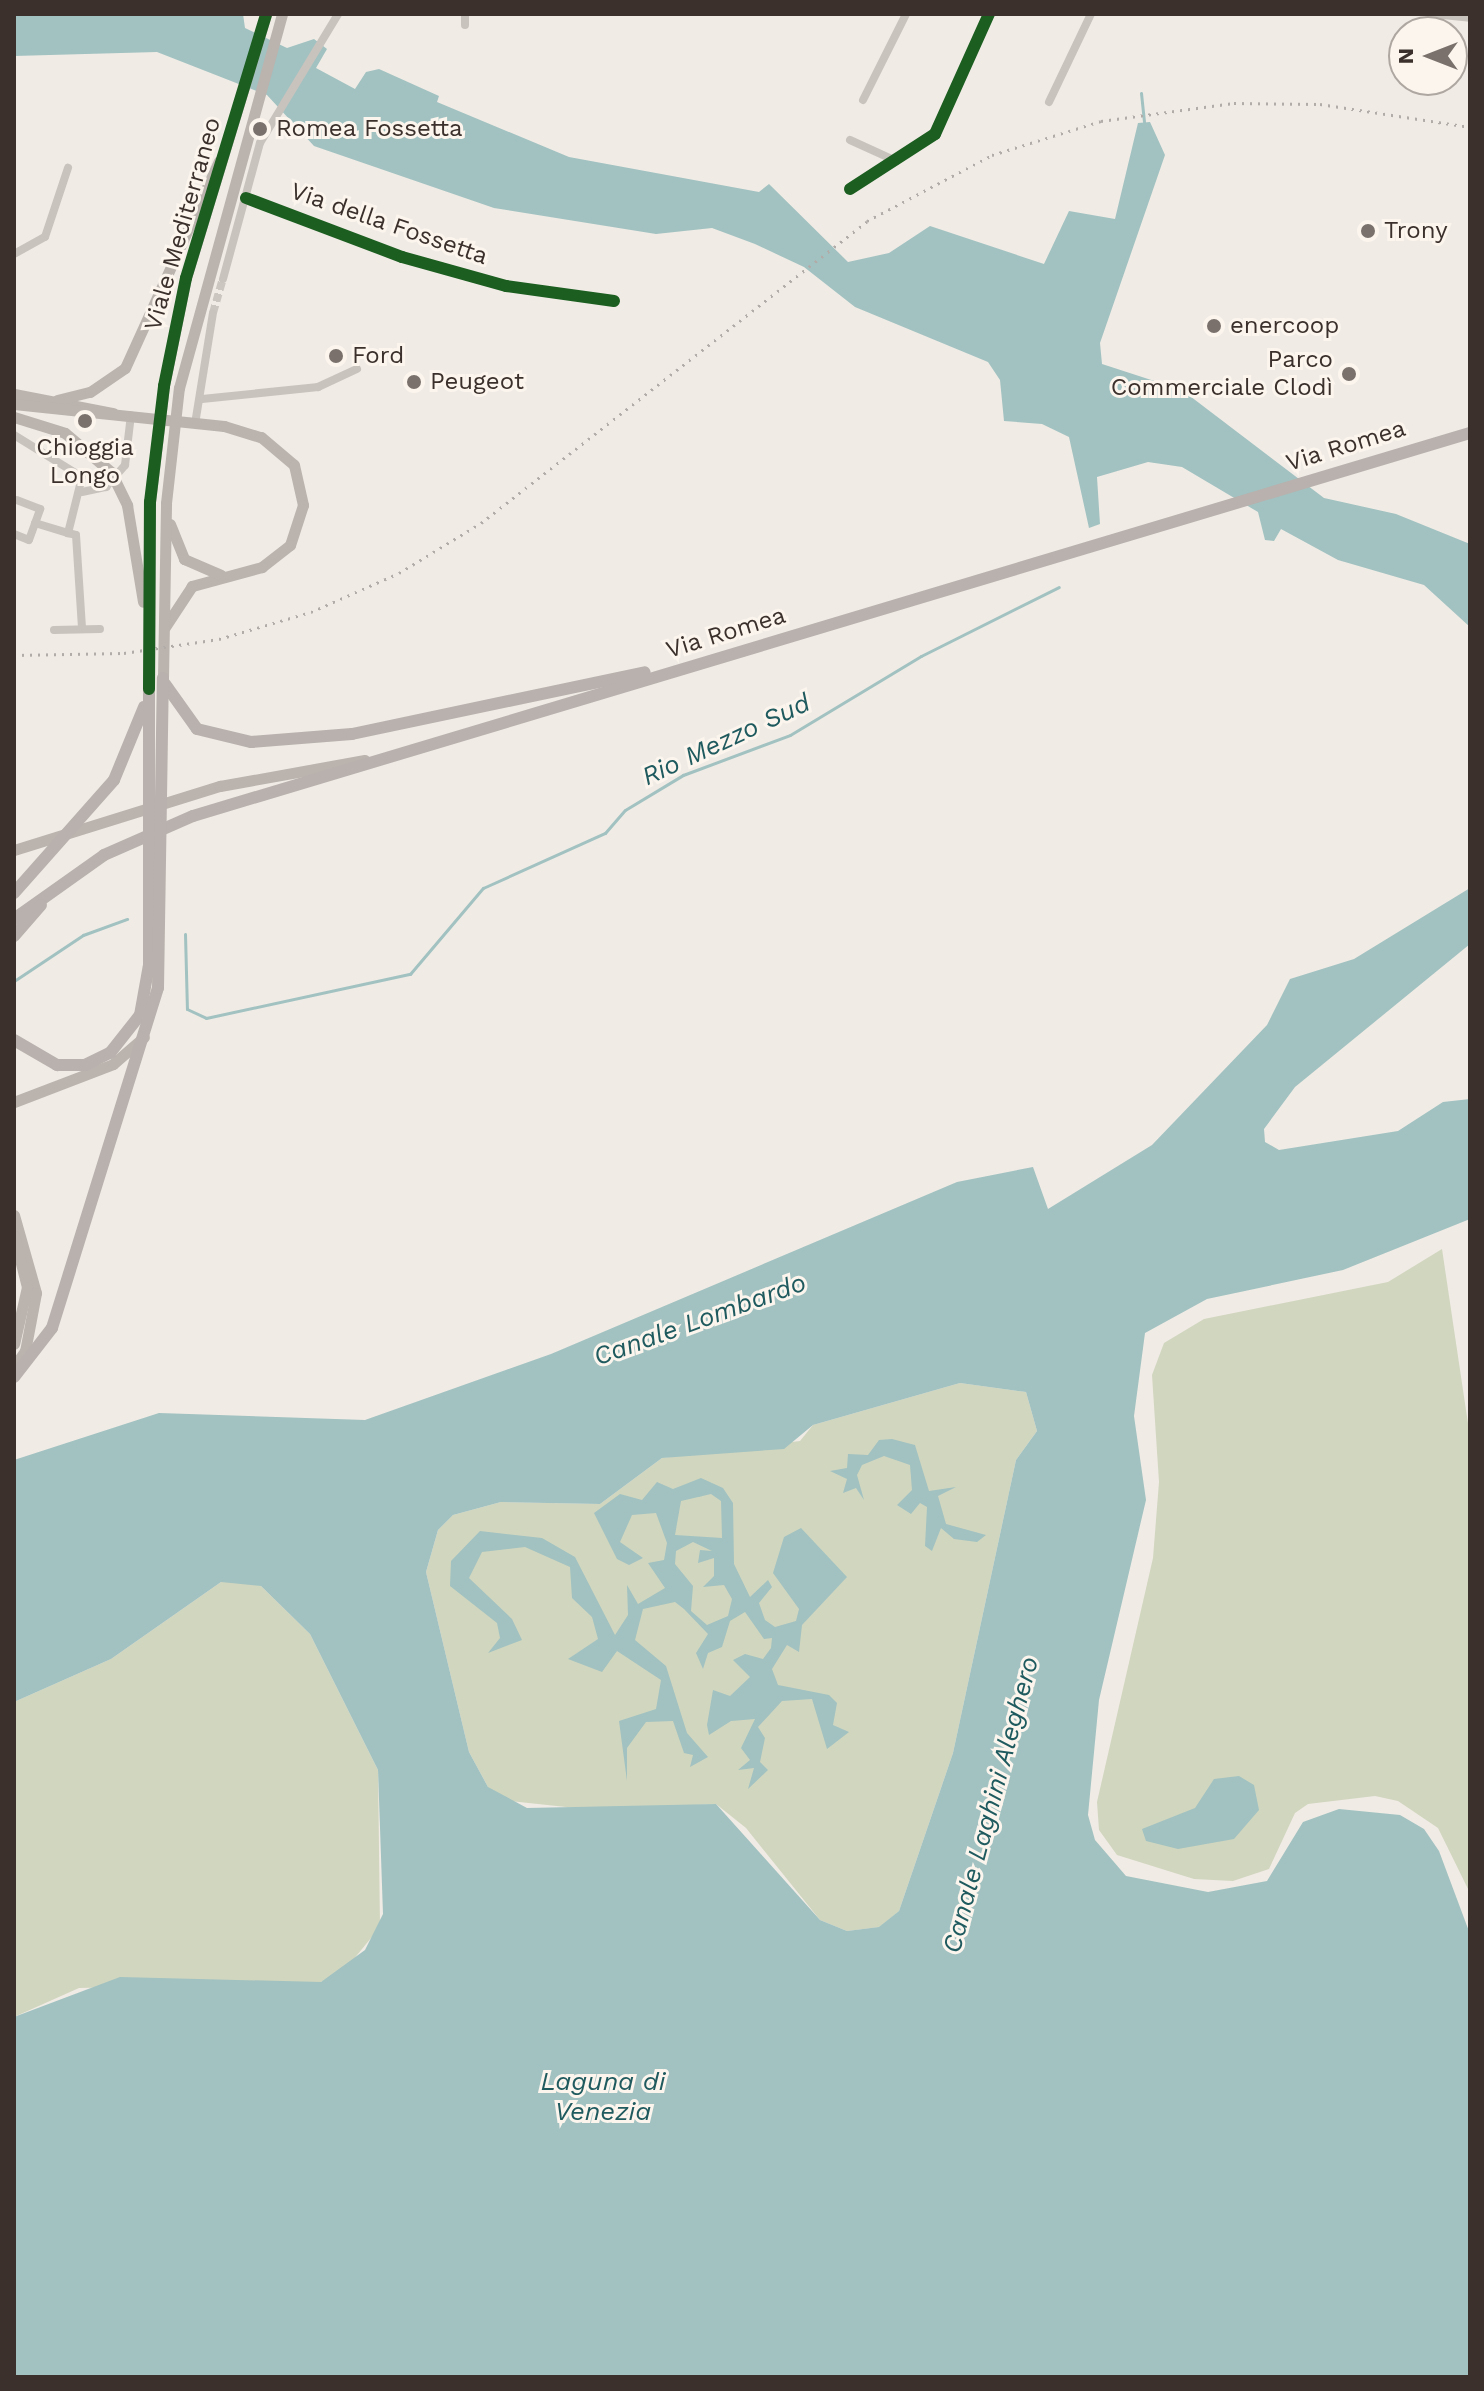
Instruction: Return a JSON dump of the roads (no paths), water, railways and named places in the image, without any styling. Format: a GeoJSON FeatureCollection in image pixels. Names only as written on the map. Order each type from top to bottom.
{"type":"FeatureCollection","features":[{"type":"Feature","properties":{"kind":"main road"},"geometry":{"type":"LineString","coordinates":[[1416,448],[1470,426]]}},
{"type":"Feature","properties":{"kind":"main road","name":"Via Romea"},"geometry":{"type":"LineString","coordinates":[[14,919],[69,878],[193,816],[1470,433]]}},
{"type":"Feature","properties":{"kind":"main road"},"geometry":{"type":"LineString","coordinates":[[1416,448],[1470,441]]}},
{"type":"Feature","properties":{"kind":"main road"},"geometry":{"type":"LineString","coordinates":[[163,678],[197,729],[251,742],[352,734],[696,664]]}},
{"type":"Feature","properties":{"kind":"main road"},"geometry":{"type":"LineString","coordinates":[[14,1377],[52,1328],[145,1035],[161,958],[156,798],[163,678]]}},
{"type":"Feature","properties":{"kind":"main road"},"geometry":{"type":"LineString","coordinates":[[149,689],[156,798]]}},
{"type":"Feature","properties":{"kind":"main road"},"geometry":{"type":"LineString","coordinates":[[14,893],[84,817],[132,750],[149,689]]}},
{"type":"Feature","properties":{"kind":"main road"},"geometry":{"type":"LineString","coordinates":[[14,1040],[57,1065],[85,1065],[127,1036],[146,993],[156,850]]}},
{"type":"Feature","properties":{"kind":"main road"},"geometry":{"type":"LineString","coordinates":[[14,936],[69,878]]}},
{"type":"Feature","properties":{"kind":"street","name":"Viale Mediterraneo"},"geometry":{"type":"LineString","coordinates":[[163,678],[166,503],[169,450],[179,388],[282,14]]}},
{"type":"Feature","properties":{"kind":"street"},"geometry":{"type":"LineString","coordinates":[[223,279],[263,138],[338,14]]}},
{"type":"Feature","properties":{"kind":"street"},"geometry":{"type":"LineString","coordinates":[[465,14],[465,25]]}},
{"type":"Feature","properties":{"kind":"street"},"geometry":{"type":"LineString","coordinates":[[863,100],[906,14]]}},
{"type":"Feature","properties":{"kind":"street"},"geometry":{"type":"LineString","coordinates":[[850,189],[935,134],[989,14]]}},
{"type":"Feature","properties":{"kind":"street"},"geometry":{"type":"LineString","coordinates":[[1049,102],[1091,14]]}},
{"type":"Feature","properties":{"kind":"street"},"geometry":{"type":"LineString","coordinates":[[1433,14],[1470,18]]}},
{"type":"Feature","properties":{"kind":"street","name":"Viale Mediterraneo"},"geometry":{"type":"LineString","coordinates":[[149,689],[154,448],[164,386],[186,278],[230,143],[265,20]]}},
{"type":"Feature","properties":{"kind":"street"},"geometry":{"type":"LineString","coordinates":[[850,140],[896,161]]}},
{"type":"Feature","properties":{"kind":"street"},"geometry":{"type":"LineString","coordinates":[[57,400],[90,392],[125,368],[195,202],[230,143]]}},
{"type":"Feature","properties":{"kind":"street"},"geometry":{"type":"LineString","coordinates":[[14,254],[45,237],[68,168]]}},
{"type":"Feature","properties":{"kind":"street","name":"Via della Fossetta"},"geometry":{"type":"LineString","coordinates":[[246,198],[432,265],[506,286],[614,301]]}},
{"type":"Feature","properties":{"kind":"street"},"geometry":{"type":"LineString","coordinates":[[195,424],[202,399],[213,313]]}},
{"type":"Feature","properties":{"kind":"street"},"geometry":{"type":"LineString","coordinates":[[202,399],[318,387],[357,369]]}},
{"type":"Feature","properties":{"kind":"street"},"geometry":{"type":"LineString","coordinates":[[14,394],[113,413]]}},
{"type":"Feature","properties":{"kind":"street"},"geometry":{"type":"LineString","coordinates":[[14,404],[195,424],[275,444],[303,489],[302,519],[285,551],[262,567],[222,575],[192,586],[163,636]]}},
{"type":"Feature","properties":{"kind":"street"},"geometry":{"type":"LineString","coordinates":[[82,492],[106,487],[125,465],[131,415]]}},
{"type":"Feature","properties":{"kind":"street"},"geometry":{"type":"LineString","coordinates":[[14,417],[40,423],[83,444],[111,472],[119,485],[148,626]]}},
{"type":"Feature","properties":{"kind":"street"},"geometry":{"type":"LineString","coordinates":[[14,429],[40,423]]}},
{"type":"Feature","properties":{"kind":"street"},"geometry":{"type":"LineString","coordinates":[[14,435],[82,477],[82,492],[68,533]]}},
{"type":"Feature","properties":{"kind":"street"},"geometry":{"type":"LineString","coordinates":[[14,534],[29,540],[40,509],[15,503]]}},
{"type":"Feature","properties":{"kind":"street"},"geometry":{"type":"LineString","coordinates":[[166,503],[184,559],[222,575]]}},
{"type":"Feature","properties":{"kind":"street"},"geometry":{"type":"LineString","coordinates":[[35,523],[76,535],[82,629]]}},
{"type":"Feature","properties":{"kind":"street"},"geometry":{"type":"LineString","coordinates":[[54,630],[100,629]]}},
{"type":"Feature","properties":{"kind":"street"},"geometry":{"type":"LineString","coordinates":[[14,850],[220,786],[401,754]]}},
{"type":"Feature","properties":{"kind":"street"},"geometry":{"type":"LineString","coordinates":[[14,1102],[113,1064],[145,1035]]}},
{"type":"Feature","properties":{"kind":"street"},"geometry":{"type":"LineString","coordinates":[[14,1215],[34,1264],[36,1310],[14,1367]]}},
{"type":"Feature","properties":{"kind":"street"},"geometry":{"type":"LineString","coordinates":[[14,1236],[27,1287],[14,1344]]}},
{"type":"Feature","properties":{"kind":"water"},"geometry":{"type":"Polygon","coordinates":[[[14,14],[243,14],[245,28],[287,48],[314,39],[327,49],[316,68],[355,89],[366,72],[379,69],[439,96],[437,102],[569,157],[759,192],[769,184],[848,262],[889,253],[930,226],[1044,264],[1069,211],[1115,219],[1138,123],[1150,122],[1165,155],[1100,343],[1102,364],[1182,390],[1324,498],[1396,514],[1470,544],[1470,627],[1424,585],[1338,560],[1281,529],[1274,541],[1265,540],[1258,512],[1182,467],[1148,462],[1097,477],[1100,524],[1089,528],[1069,437],[1042,424],[1004,421],[1000,380],[988,362],[855,307],[804,267],[755,244],[712,228],[656,234],[494,208],[314,146],[267,95],[157,52],[14,56],[14,14]]]}},
{"type":"Feature","properties":{"kind":"water","name":"Laguna di Venezia"},"geometry":{"type":"Polygon","coordinates":[[[1470,888],[1470,944],[1295,1087],[1264,1129],[1265,1142],[1279,1150],[1398,1131],[1443,1102],[1470,1099],[1470,1219],[1343,1270],[1207,1299],[1145,1333],[1134,1416],[1146,1500],[1099,1700],[1088,1815],[1095,1840],[1126,1876],[1208,1892],[1267,1881],[1303,1822],[1339,1809],[1400,1815],[1424,1829],[1439,1851],[1470,1934],[1470,2377],[14,2377],[14,2017],[120,1977],[321,1982],[365,1950],[383,1914],[378,1770],[310,1634],[261,1586],[221,1582],[111,1659],[14,1702],[14,1460],[159,1413],[365,1420],[551,1354],[957,1182],[1033,1167],[1048,1209],[1152,1145],[1267,1025],[1290,979],[1354,959],[1470,888]],[[960,1383],[813,1425],[784,1449],[662,1458],[600,1504],[501,1502],[453,1515],[438,1530],[426,1572],[469,1752],[488,1787],[527,1808],[716,1804],[820,1920],[847,1931],[879,1927],[899,1911],[953,1753],[1016,1460],[1037,1431],[1026,1392],[960,1383]]]}},
{"type":"Feature","properties":{"kind":"water"},"geometry":{"type":"Polygon","coordinates":[[[892,1439],[915,1445],[929,1491],[956,1487],[938,1496],[946,1524],[986,1535],[977,1542],[954,1539],[941,1528],[932,1551],[925,1546],[927,1507],[920,1503],[911,1514],[897,1505],[912,1490],[910,1465],[884,1456],[862,1465],[857,1475],[864,1500],[856,1488],[843,1493],[847,1479],[830,1471],[847,1468],[848,1454],[868,1455],[879,1440],[892,1439]]]}},
{"type":"Feature","properties":{"kind":"water"},"geometry":{"type":"Polygon","coordinates":[[[701,1478],[723,1488],[733,1503],[734,1564],[750,1597],[768,1580],[772,1587],[759,1603],[765,1620],[775,1627],[796,1621],[799,1609],[773,1573],[784,1537],[801,1528],[847,1577],[802,1625],[799,1652],[787,1645],[772,1669],[778,1685],[829,1695],[837,1703],[833,1725],[849,1732],[827,1749],[812,1699],[782,1701],[758,1727],[765,1738],[760,1762],[768,1770],[748,1789],[754,1768],[738,1770],[750,1760],[741,1748],[755,1719],[731,1721],[709,1735],[707,1725],[713,1690],[730,1696],[750,1677],[733,1660],[745,1654],[763,1659],[771,1648],[772,1638],[764,1639],[745,1612],[730,1621],[722,1647],[708,1653],[703,1669],[696,1653],[708,1634],[684,1609],[675,1602],[643,1609],[635,1640],[666,1666],[687,1733],[708,1757],[690,1767],[693,1755],[684,1753],[673,1721],[646,1722],[627,1748],[627,1781],[619,1721],[656,1709],[661,1680],[617,1651],[602,1672],[568,1659],[598,1639],[592,1617],[572,1598],[570,1567],[525,1547],[482,1552],[469,1578],[512,1619],[522,1640],[488,1653],[500,1638],[497,1623],[450,1586],[451,1561],[480,1531],[542,1538],[575,1557],[615,1635],[628,1615],[627,1585],[638,1604],[665,1588],[648,1563],[664,1560],[667,1543],[656,1513],[632,1515],[620,1542],[643,1558],[629,1565],[617,1559],[594,1513],[620,1494],[642,1500],[657,1482],[673,1489],[701,1478]],[[711,1494],[681,1501],[675,1535],[722,1538],[721,1501],[711,1494]],[[693,1542],[676,1551],[675,1564],[693,1586],[691,1611],[707,1625],[728,1616],[732,1599],[724,1585],[703,1587],[714,1576],[714,1558],[698,1563],[700,1550],[712,1551],[693,1542]]]}},
{"type":"Feature","properties":{"kind":"water"},"geometry":{"type":"Polygon","coordinates":[[[1239,1776],[1254,1785],[1259,1810],[1234,1839],[1178,1849],[1146,1841],[1142,1829],[1195,1808],[1214,1779],[1239,1776]]]}},
{"type":"Feature","properties":{"kind":"waterway"},"geometry":{"type":"LineString","coordinates":[[1141,93],[1144,122]]}},
{"type":"Feature","properties":{"kind":"waterway","name":"Rio Mezzo Sud"},"geometry":{"type":"LineString","coordinates":[[185,934],[187,1009],[206,1018],[410,974],[483,888],[605,833],[625,810],[683,775],[790,735],[921,656],[1059,587]]}},
{"type":"Feature","properties":{"kind":"waterway","name":"Rio Mezzo Sud"},"geometry":{"type":"LineString","coordinates":[[14,981],[83,935],[127,919]]}},
{"type":"Feature","properties":{"kind":"tunnel"},"geometry":{"type":"LineString","coordinates":[[213,313],[223,279]]}},
{"type":"Feature","properties":{"kind":"railway"},"geometry":{"type":"LineString","coordinates":[[14,655],[124,653],[219,639],[311,612],[399,573],[481,523],[867,221],[992,155],[1101,121],[1234,103],[1320,104],[1470,127]]}},
{"type":"Feature","properties":{"kind":"place","name":"Romea Fossetta"},"geometry":{"type":"Point","coordinates":[260,129]}},
{"type":"Feature","properties":{"kind":"place","name":"Trony"},"geometry":{"type":"Point","coordinates":[1368,231]}},
{"type":"Feature","properties":{"kind":"place","name":"enercoop"},"geometry":{"type":"Point","coordinates":[1214,326]}},
{"type":"Feature","properties":{"kind":"place","name":"Ford"},"geometry":{"type":"Point","coordinates":[336,356]}},
{"type":"Feature","properties":{"kind":"place","name":"Parco Commerciale Clodì"},"geometry":{"type":"Point","coordinates":[1349,374]}},
{"type":"Feature","properties":{"kind":"place","name":"Peugeot"},"geometry":{"type":"Point","coordinates":[414,382]}},
{"type":"Feature","properties":{"kind":"place","name":"Chioggia Longo"},"geometry":{"type":"Point","coordinates":[85,421]}},
{"type":"Feature","properties":{"kind":"water label","name":"Canale Lombardo"},"geometry":{"type":"Point","coordinates":[700,1320]}},
{"type":"Feature","properties":{"kind":"water label","name":"Canale Laghini Aleghero"},"geometry":{"type":"Point","coordinates":[991,1805]}}]}
